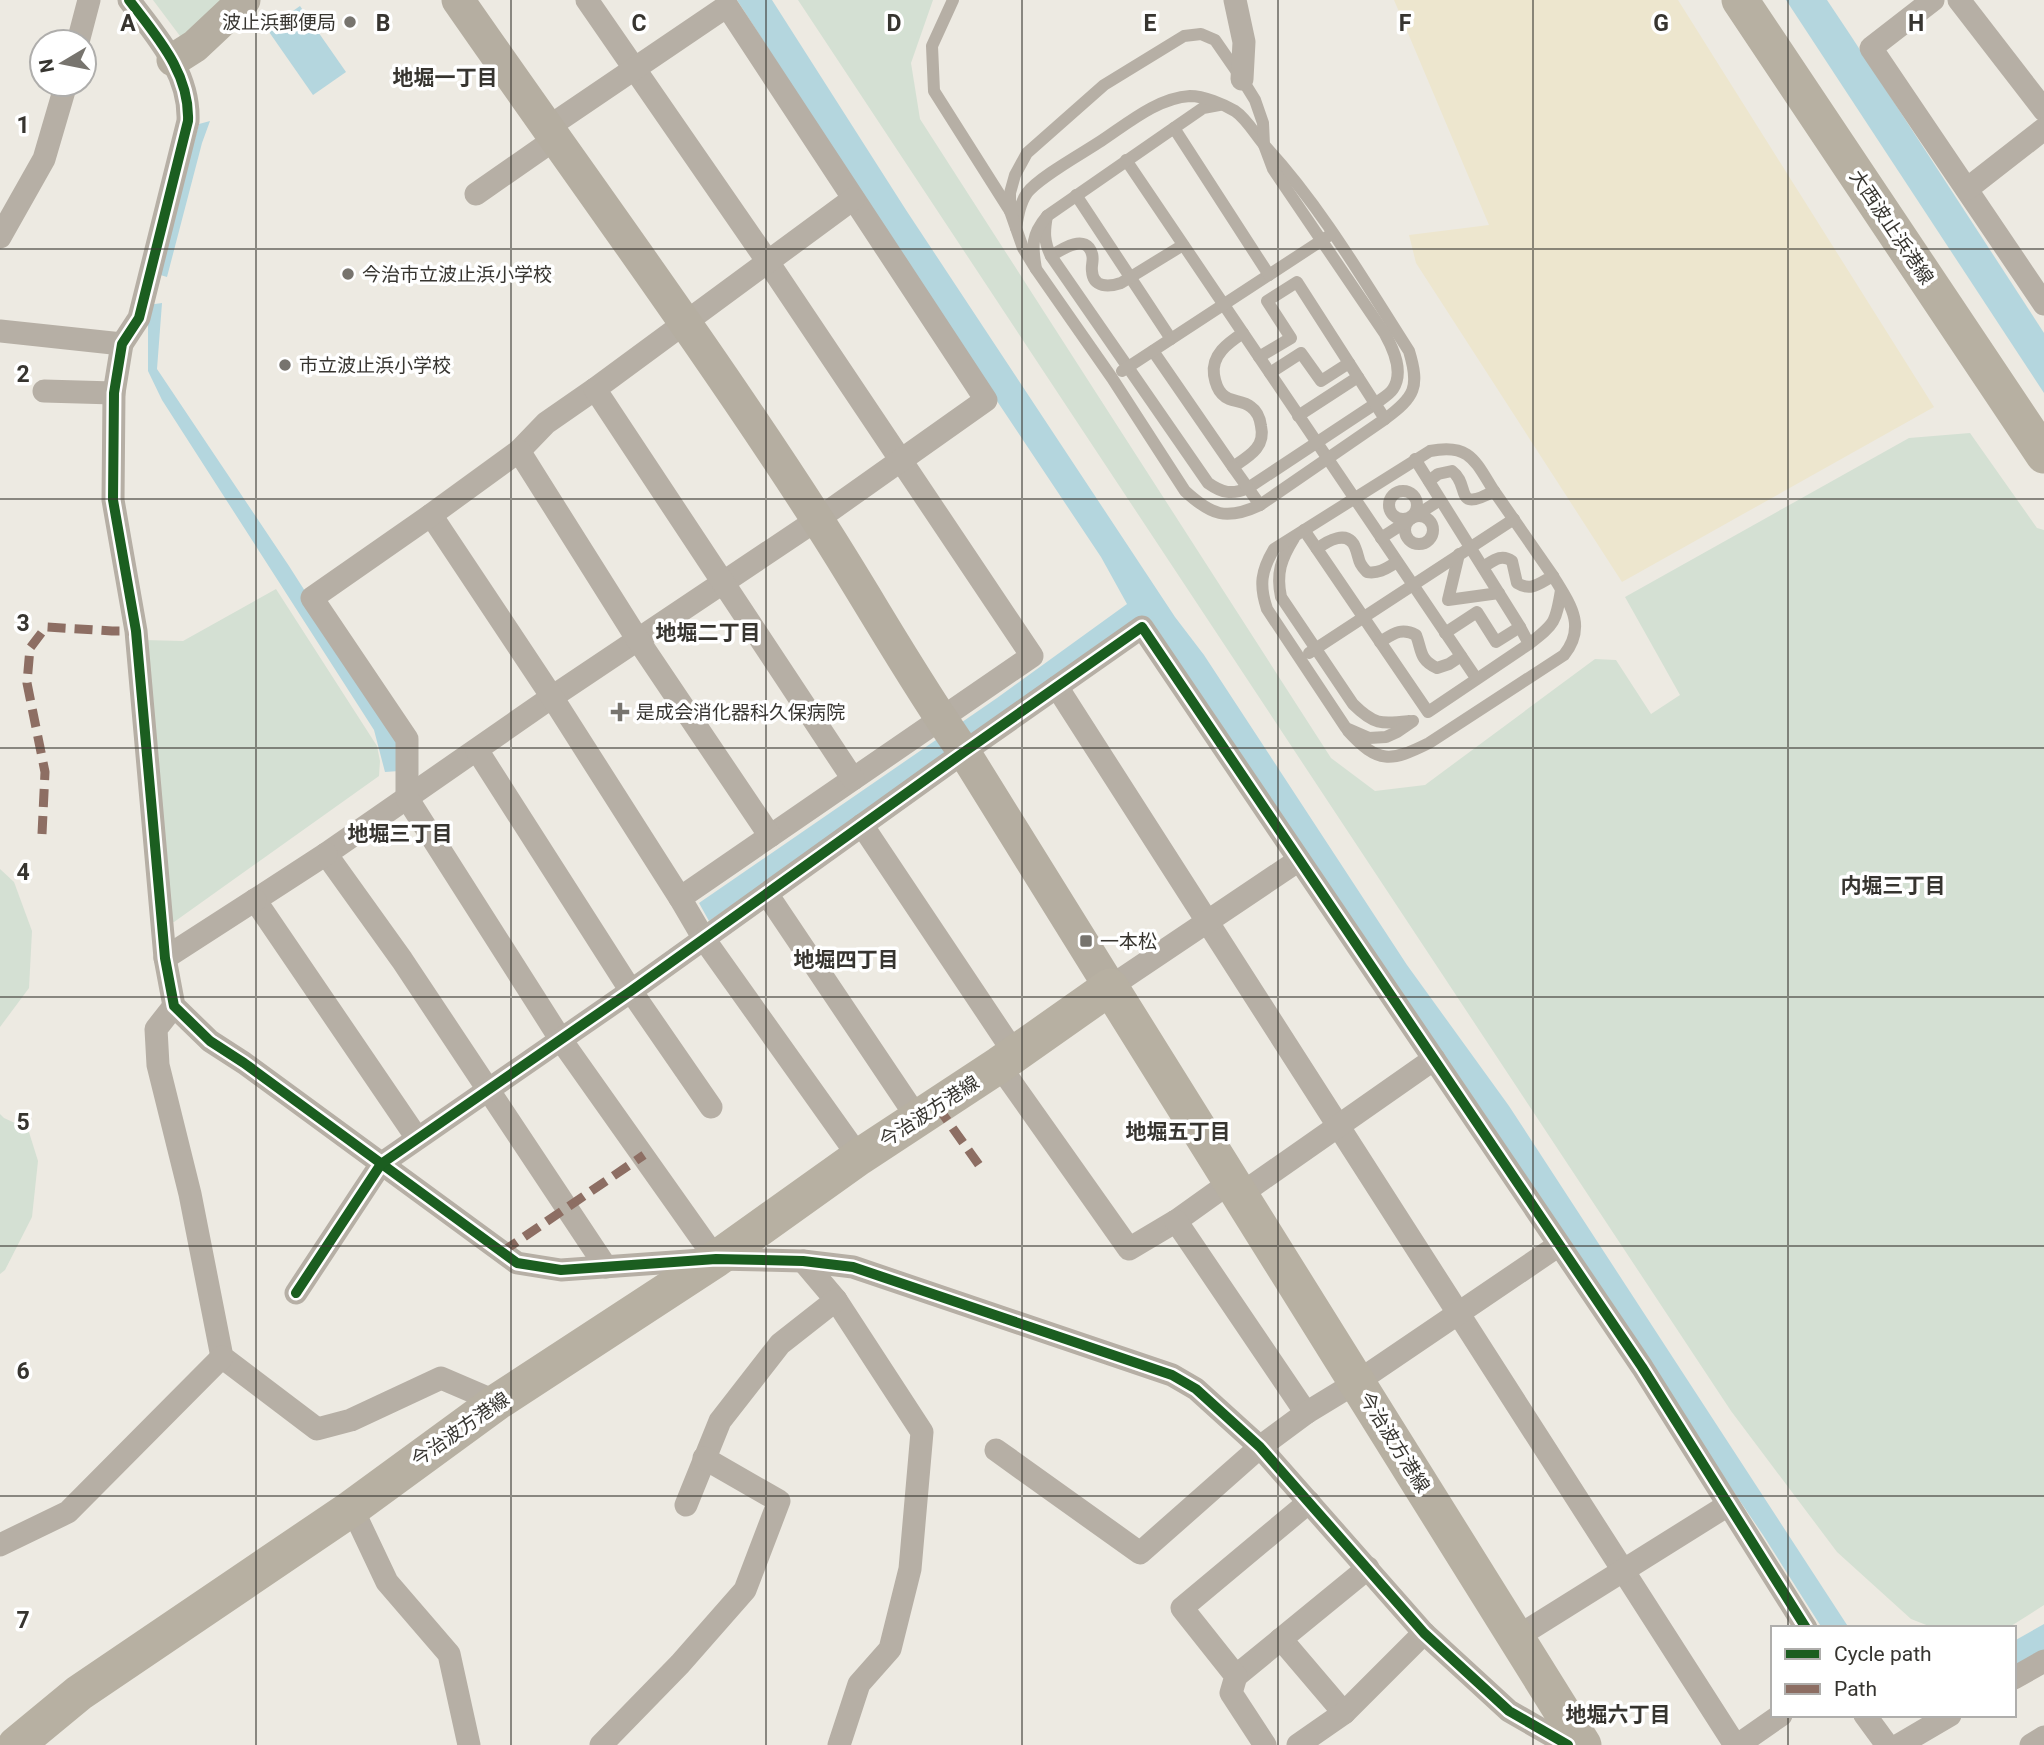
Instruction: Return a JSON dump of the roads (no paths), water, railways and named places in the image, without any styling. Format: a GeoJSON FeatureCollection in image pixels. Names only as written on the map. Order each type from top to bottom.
{"type":"FeatureCollection","features":[{"type":"Feature","properties":{"kind":"main road","name":"大西波止浜港線"},"geometry":{"type":"LineString","coordinates":[[1740,0],[2044,455]]}},
{"type":"Feature","properties":{"kind":"main road","name":"今治波方港線"},"geometry":{"type":"LineString","coordinates":[[16,1745],[79,1693],[352,1508],[498,1402],[716,1259],[859,1157],[1007,1060],[1110,987],[1583,1745]]}},
{"type":"Feature","properties":{"kind":"street"},"geometry":{"type":"LineString","coordinates":[[82,28],[89,0]]}},
{"type":"Feature","properties":{"kind":"street"},"geometry":{"type":"LineString","coordinates":[[129,0],[173,60],[189,106],[188,121],[139,318],[122,344],[114,393],[113,500],[136,631],[165,958],[174,1006],[209,1041],[244,1063],[517,1263],[561,1270],[716,1259],[803,1261],[853,1267],[1172,1375],[1196,1389],[1260,1447],[1423,1633],[1509,1711],[1568,1745]]}},
{"type":"Feature","properties":{"kind":"street"},"geometry":{"type":"LineString","coordinates":[[173,60],[195,46],[244,0]]}},
{"type":"Feature","properties":{"kind":"street"},"geometry":{"type":"LineString","coordinates":[[458,0],[684,322],[818,519],[1110,987],[1299,860]]}},
{"type":"Feature","properties":{"kind":"street"},"geometry":{"type":"LineString","coordinates":[[587,0],[768,262],[1032,656],[680,898]]}},
{"type":"Feature","properties":{"kind":"street"},"geometry":{"type":"LineString","coordinates":[[1235,0],[1244,41],[1242,79]]}},
{"type":"Feature","properties":{"kind":"street"},"geometry":{"type":"LineString","coordinates":[[1933,0],[1871,48],[2044,304]]}},
{"type":"Feature","properties":{"kind":"street"},"geometry":{"type":"LineString","coordinates":[[1959,0],[2044,110]]}},
{"type":"Feature","properties":{"kind":"street"},"geometry":{"type":"LineString","coordinates":[[165,958],[407,799],[552,697],[818,519],[986,400],[725,3],[634,68],[477,194]]}},
{"type":"Feature","properties":{"kind":"street"},"geometry":{"type":"LineString","coordinates":[[0,237],[44,159],[62,98]]}},
{"type":"Feature","properties":{"kind":"street"},"geometry":{"type":"LineString","coordinates":[[1967,189],[2044,129]]}},
{"type":"Feature","properties":{"kind":"street"},"geometry":{"type":"LineString","coordinates":[[716,1259],[561,1040],[407,799],[407,739],[312,598],[431,516],[519,451],[546,423],[853,200]]}},
{"type":"Feature","properties":{"kind":"street"},"geometry":{"type":"LineString","coordinates":[[1,333],[122,344]]}},
{"type":"Feature","properties":{"kind":"street"},"geometry":{"type":"LineString","coordinates":[[595,388],[853,779]]}},
{"type":"Feature","properties":{"kind":"street"},"geometry":{"type":"LineString","coordinates":[[44,391],[114,393]]}},
{"type":"Feature","properties":{"kind":"street"},"geometry":{"type":"LineString","coordinates":[[519,451],[638,640],[770,836]]}},
{"type":"Feature","properties":{"kind":"street"},"geometry":{"type":"LineString","coordinates":[[431,516],[552,697],[704,939],[859,1157]]}},
{"type":"Feature","properties":{"kind":"street"},"geometry":{"type":"LineString","coordinates":[[296,1293],[380,1164],[561,1040],[1142,628],[1642,1367],[1804,1626]]}},
{"type":"Feature","properties":{"kind":"street"},"geometry":{"type":"LineString","coordinates":[[1057,687],[1737,1745],[1778,1717]]}},
{"type":"Feature","properties":{"kind":"street"},"geometry":{"type":"LineString","coordinates":[[477,750],[631,990],[711,1108]]}},
{"type":"Feature","properties":{"kind":"street"},"geometry":{"type":"LineString","coordinates":[[862,825],[1007,1060],[1129,1249],[1236,1188],[1339,1124],[1434,1059]]}},
{"type":"Feature","properties":{"kind":"street"},"geometry":{"type":"LineString","coordinates":[[326,854],[402,960],[607,1267]]}},
{"type":"Feature","properties":{"kind":"street"},"geometry":{"type":"LineString","coordinates":[[767,894],[918,1119]]}},
{"type":"Feature","properties":{"kind":"street"},"geometry":{"type":"LineString","coordinates":[[255,900],[417,1138]]}},
{"type":"Feature","properties":{"kind":"street"},"geometry":{"type":"LineString","coordinates":[[174,1006],[156,1029],[158,1065],[190,1194],[222,1357],[317,1429],[351,1420],[441,1378],[498,1402]]}},
{"type":"Feature","properties":{"kind":"street"},"geometry":{"type":"LineString","coordinates":[[1176,1221],[1306,1413]]}},
{"type":"Feature","properties":{"kind":"street"},"geometry":{"type":"LineString","coordinates":[[996,1450],[1140,1553],[1260,1447],[1306,1413],[1357,1382],[1559,1245]]}},
{"type":"Feature","properties":{"kind":"street"},"geometry":{"type":"LineString","coordinates":[[803,1261],[836,1300],[922,1432],[910,1569],[890,1649],[859,1684],[839,1745]]}},
{"type":"Feature","properties":{"kind":"street"},"geometry":{"type":"LineString","coordinates":[[686,1505],[720,1421],[780,1344],[836,1300]]}},
{"type":"Feature","properties":{"kind":"street"},"geometry":{"type":"LineString","coordinates":[[0,1545],[68,1512],[222,1357]]}},
{"type":"Feature","properties":{"kind":"street"},"geometry":{"type":"LineString","coordinates":[[601,1745],[680,1664],[746,1590],[779,1501],[704,1458]]}},
{"type":"Feature","properties":{"kind":"street"},"geometry":{"type":"LineString","coordinates":[[1236,1676],[1181,1608],[1309,1502]]}},
{"type":"Feature","properties":{"kind":"street"},"geometry":{"type":"LineString","coordinates":[[1517,1637],[1728,1505]]}},
{"type":"Feature","properties":{"kind":"street"},"geometry":{"type":"LineString","coordinates":[[352,1508],[387,1582],[449,1654],[469,1745]]}},
{"type":"Feature","properties":{"kind":"street"},"geometry":{"type":"LineString","coordinates":[[1265,1745],[1231,1693],[1236,1676],[1368,1568]]}},
{"type":"Feature","properties":{"kind":"street"},"geometry":{"type":"LineString","coordinates":[[1298,1745],[1344,1713],[1423,1633]]}},
{"type":"Feature","properties":{"kind":"street"},"geometry":{"type":"LineString","coordinates":[[1281,1639],[1344,1713]]}},
{"type":"Feature","properties":{"kind":"street"},"geometry":{"type":"LineString","coordinates":[[2016,1677],[2044,1661]]}},
{"type":"Feature","properties":{"kind":"street"},"geometry":{"type":"LineString","coordinates":[[1866,1717],[1887,1745]]}},
{"type":"Feature","properties":{"kind":"street"},"geometry":{"type":"LineString","coordinates":[[1899,1745],[1948,1717]]}},
{"type":"Feature","properties":{"kind":"street"},"geometry":{"type":"LineString","coordinates":[[2031,1745],[2044,1737]]}},
{"type":"Feature","properties":{"kind":"lane"},"geometry":{"type":"LineString","coordinates":[[953,0],[932,46],[934,91],[1010,211],[1023,248],[1036,268],[1185,491],[1214,513],[1231,515],[1260,505],[1326,457],[1385,419],[1410,397],[1415,370],[1409,351],[1328,236]]}},
{"type":"Feature","properties":{"kind":"lane"},"geometry":{"type":"LineString","coordinates":[[1010,211],[1010,193],[1015,175],[1027,153],[1104,85],[1184,36],[1201,34],[1215,40],[1255,100],[1263,123],[1264,145]]}},
{"type":"Feature","properties":{"kind":"lane"},"geometry":{"type":"LineString","coordinates":[[1016,230],[1020,209],[1028,192],[1043,179],[1139,116],[1178,98],[1193,96],[1222,104],[1237,112],[1284,166],[1328,236],[1393,348],[1398,366],[1397,380],[1392,391],[1248,488],[1221,493],[1208,483],[1051,257],[1044,232],[1047,216]]}},
{"type":"Feature","properties":{"kind":"lane"},"geometry":{"type":"LineString","coordinates":[[1036,268],[1034,238],[1047,216],[1203,108],[1222,104]]}},
{"type":"Feature","properties":{"kind":"lane"},"geometry":{"type":"LineString","coordinates":[[1174,128],[1269,275]]}},
{"type":"Feature","properties":{"kind":"lane"},"geometry":{"type":"LineString","coordinates":[[1126,160],[1476,678]]}},
{"type":"Feature","properties":{"kind":"lane"},"geometry":{"type":"LineString","coordinates":[[1076,195],[1171,339]]}},
{"type":"Feature","properties":{"kind":"lane"},"geometry":{"type":"LineString","coordinates":[[1112,378],[1328,236]]}},
{"type":"Feature","properties":{"kind":"lane"},"geometry":{"type":"LineString","coordinates":[[1051,257],[1064,247],[1081,243],[1092,253],[1091,269],[1098,283],[1112,286],[1184,246]]}},
{"type":"Feature","properties":{"kind":"lane"},"geometry":{"type":"LineString","coordinates":[[1286,264],[1385,419]]}},
{"type":"Feature","properties":{"kind":"lane"},"geometry":{"type":"LineString","coordinates":[[1259,358],[1291,338],[1267,301],[1297,282]]}},
{"type":"Feature","properties":{"kind":"lane"},"geometry":{"type":"LineString","coordinates":[[1233,467],[1250,456],[1261,444],[1263,432],[1253,408],[1240,401],[1229,400],[1221,394],[1215,382],[1213,368],[1217,355],[1226,344],[1242,333]]}},
{"type":"Feature","properties":{"kind":"lane"},"geometry":{"type":"LineString","coordinates":[[1153,351],[1260,505]]}},
{"type":"Feature","properties":{"kind":"lane"},"geometry":{"type":"LineString","coordinates":[[1270,373],[1301,353],[1321,382],[1349,363]]}},
{"type":"Feature","properties":{"kind":"lane"},"geometry":{"type":"LineString","coordinates":[[1298,416],[1358,377]]}},
{"type":"Feature","properties":{"kind":"lane"},"geometry":{"type":"LineString","coordinates":[[1446,448],[1460,450],[1475,460],[1573,610],[1576,632],[1572,645],[1564,655],[1429,743],[1392,758],[1377,755],[1362,746],[1346,728],[1267,609],[1262,594],[1262,577],[1274,549],[1355,499],[1430,451],[1446,448]]}},
{"type":"Feature","properties":{"kind":"lane"},"geometry":{"type":"LineString","coordinates":[[1415,459],[1440,500],[1465,551],[1483,567],[1530,644]]}},
{"type":"Feature","properties":{"kind":"lane"},"geometry":{"type":"LineString","coordinates":[[1429,481],[1438,474],[1452,471],[1460,480],[1462,493],[1467,498],[1478,499],[1494,491]]}},
{"type":"Feature","properties":{"kind":"lane"},"geometry":{"type":"LineString","coordinates":[[1381,538],[1440,500]]}},
{"type":"Feature","properties":{"kind":"lane"},"geometry":{"type":"LineString","coordinates":[[1300,659],[1514,519]]}},
{"type":"Feature","properties":{"kind":"lane"},"geometry":{"type":"LineString","coordinates":[[1300,533],[1317,549],[1428,712]]}},
{"type":"Feature","properties":{"kind":"lane"},"geometry":{"type":"LineString","coordinates":[[1300,533],[1286,551],[1277,580],[1281,597],[1353,704],[1365,716],[1378,722],[1413,721]]}},
{"type":"Feature","properties":{"kind":"lane"},"geometry":{"type":"LineString","coordinates":[[1317,549],[1338,537],[1353,542],[1357,559],[1367,572],[1382,571],[1397,562]]}},
{"type":"Feature","properties":{"kind":"lane"},"geometry":{"type":"LineString","coordinates":[[1465,551],[1448,600],[1499,593]]}},
{"type":"Feature","properties":{"kind":"lane"},"geometry":{"type":"LineString","coordinates":[[1483,567],[1497,558],[1506,557],[1512,561],[1517,583],[1524,587],[1532,587],[1553,576]]}},
{"type":"Feature","properties":{"kind":"lane"},"geometry":{"type":"LineString","coordinates":[[1346,728],[1369,738],[1386,737],[1428,712],[1550,628],[1556,617],[1561,590]]}},
{"type":"Feature","properties":{"kind":"lane"},"geometry":{"type":"LineString","coordinates":[[1445,633],[1477,612],[1496,642],[1520,627]]}},
{"type":"Feature","properties":{"kind":"lane"},"geometry":{"type":"LineString","coordinates":[[1380,642],[1398,631],[1408,630],[1416,635],[1421,654],[1427,663],[1437,668],[1461,656]]}},
{"type":"Feature","properties":{"kind":"water"},"geometry":{"type":"Polygon","coordinates":[[[737,0],[772,0],[906,210],[1175,617],[1204,655],[1407,965],[1509,1106],[1848,1626],[1821,1626],[1763,1535],[1140,622],[709,921],[699,903],[997,698],[1127,604],[1101,557],[933,305],[737,0]]]}},
{"type":"Feature","properties":{"kind":"water"},"geometry":{"type":"Polygon","coordinates":[[[1786,0],[1827,0],[1851,36],[2044,333],[2044,393],[1786,0]]]}},
{"type":"Feature","properties":{"kind":"water"},"geometry":{"type":"Polygon","coordinates":[[[300,6],[346,72],[313,95],[267,29],[300,6]]]}},
{"type":"Feature","properties":{"kind":"water"},"geometry":{"type":"Polygon","coordinates":[[[210,121],[167,277],[157,274],[199,124],[210,121]]]}},
{"type":"Feature","properties":{"kind":"water"},"geometry":{"type":"Polygon","coordinates":[[[162,303],[157,369],[289,566],[382,712],[401,744],[399,771],[385,772],[374,730],[162,400],[148,371],[148,305],[162,303]]]}},
{"type":"Feature","properties":{"kind":"water"},"geometry":{"type":"Polygon","coordinates":[[[2044,1624],[2044,1652],[2016,1668],[2016,1640],[2044,1624]]]}},
{"type":"Feature","properties":{"kind":"place","name":"波止浜郵便局"},"geometry":{"type":"Point","coordinates":[350,22]}},
{"type":"Feature","properties":{"kind":"place","name":"今治市立波止浜小学校"},"geometry":{"type":"Point","coordinates":[348,274]}},
{"type":"Feature","properties":{"kind":"place","name":"市立波止浜小学校"},"geometry":{"type":"Point","coordinates":[285,365]}},
{"type":"Feature","properties":{"kind":"place","name":"是成会消化器科久保病院"},"geometry":{"type":"Point","coordinates":[620,712]}},
{"type":"Feature","properties":{"kind":"place","name":"一本松"},"geometry":{"type":"Point","coordinates":[1086,941]}},
{"type":"Feature","properties":{"kind":"district","name":"地堀一丁目"},"geometry":{"type":"Point","coordinates":[445,78]}},
{"type":"Feature","properties":{"kind":"district","name":"地堀二丁目"},"geometry":{"type":"Point","coordinates":[708,633]}},
{"type":"Feature","properties":{"kind":"district","name":"地堀三丁目"},"geometry":{"type":"Point","coordinates":[400,834]}},
{"type":"Feature","properties":{"kind":"district","name":"内堀三丁目"},"geometry":{"type":"Point","coordinates":[1893,886]}},
{"type":"Feature","properties":{"kind":"district","name":"地堀四丁目"},"geometry":{"type":"Point","coordinates":[846,960]}},
{"type":"Feature","properties":{"kind":"district","name":"地堀五丁目"},"geometry":{"type":"Point","coordinates":[1178,1132]}},
{"type":"Feature","properties":{"kind":"district","name":"地堀六丁目"},"geometry":{"type":"Point","coordinates":[1618,1715]}}]}
